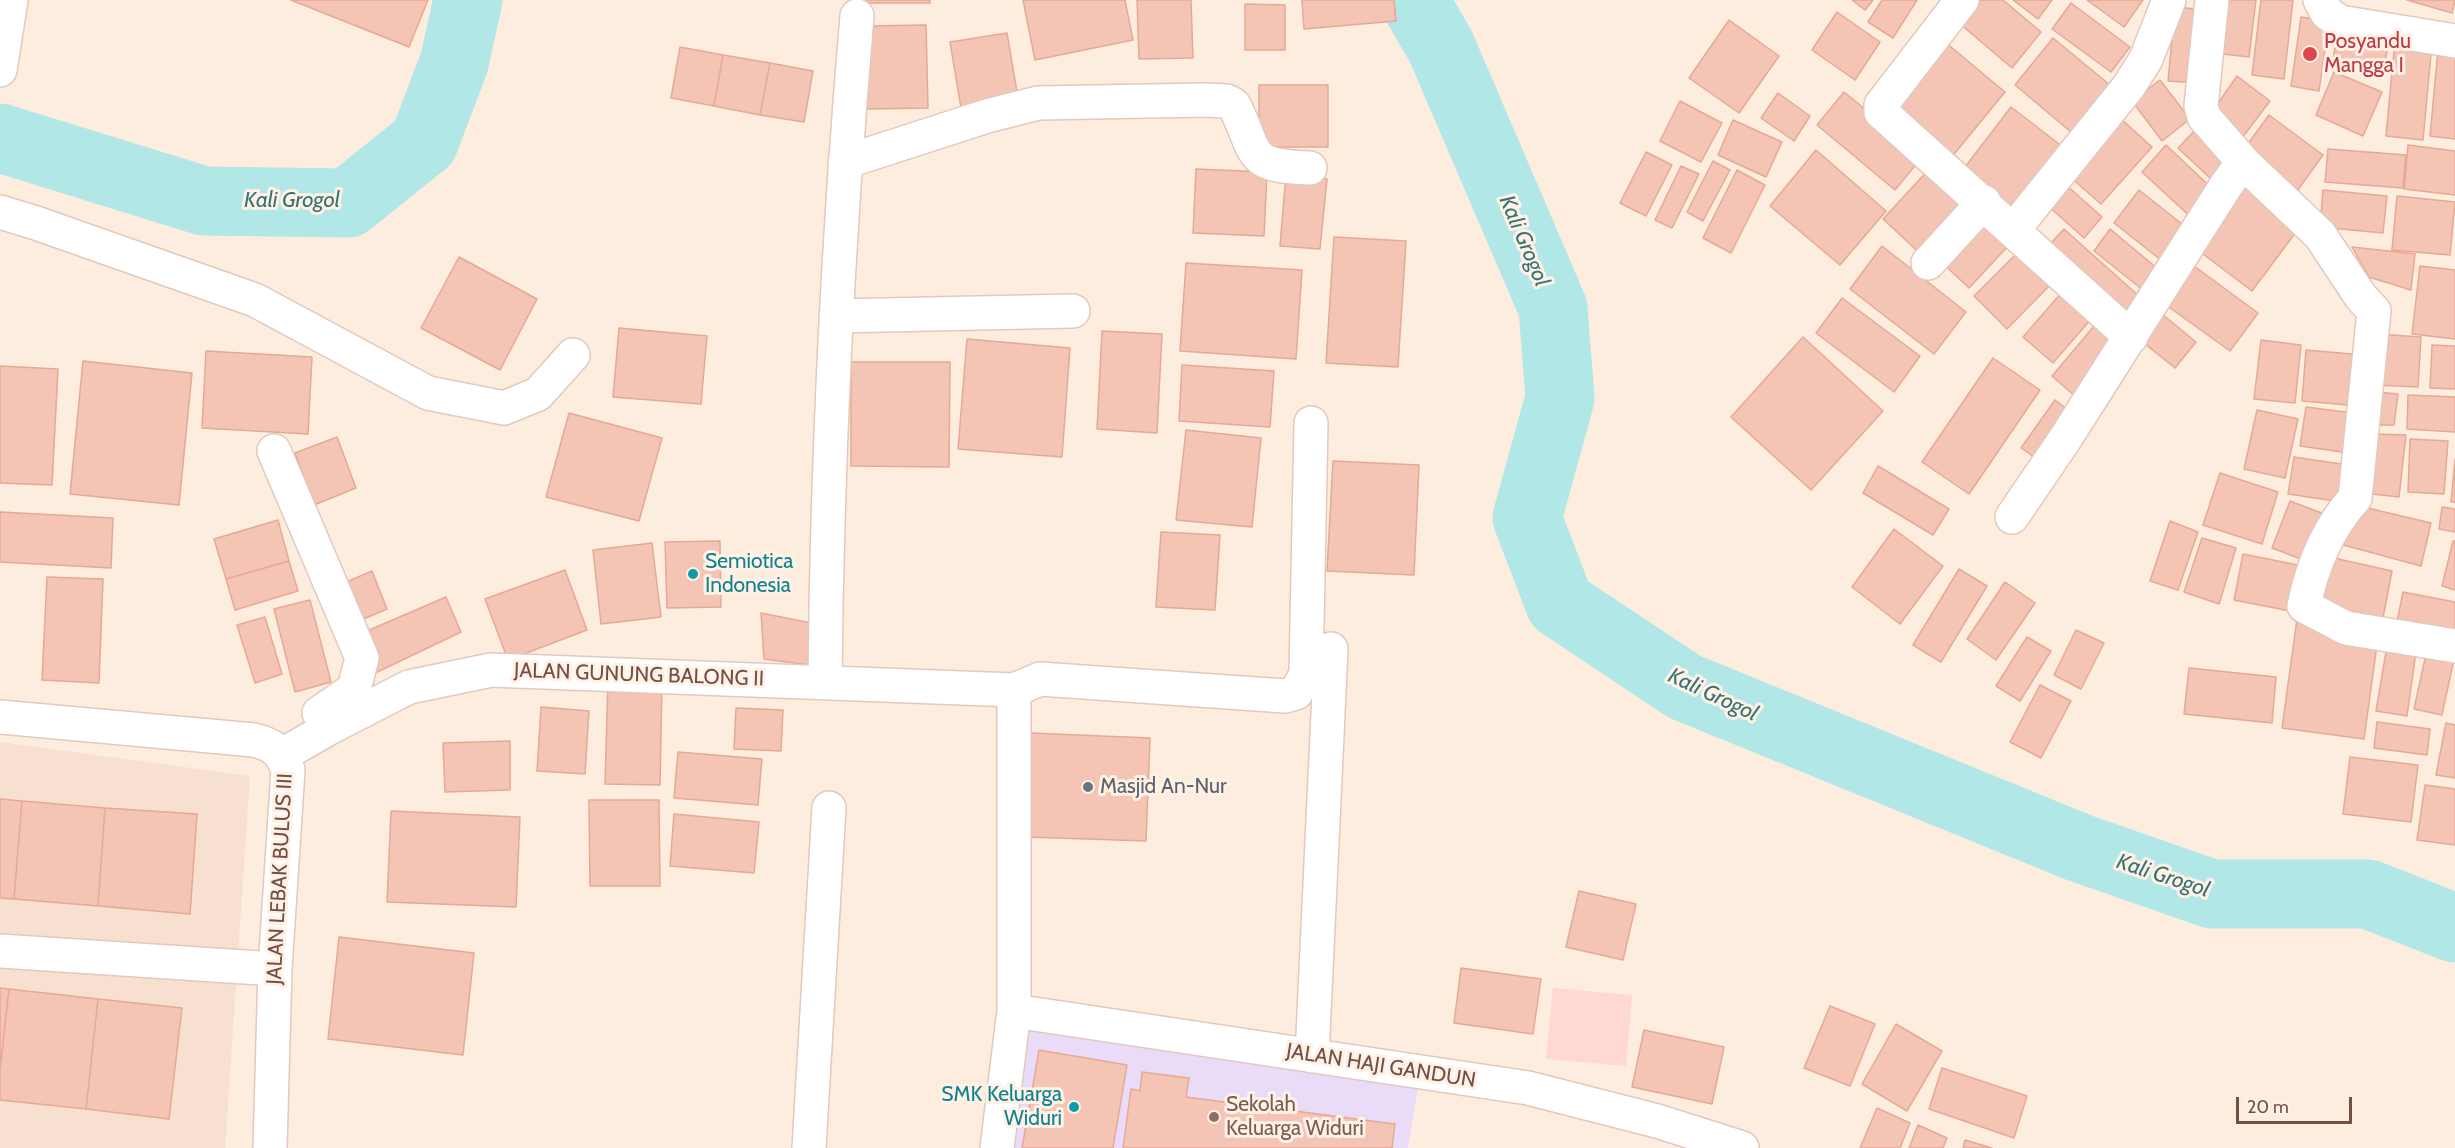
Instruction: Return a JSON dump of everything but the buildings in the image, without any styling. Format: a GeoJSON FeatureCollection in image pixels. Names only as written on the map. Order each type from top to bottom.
{"type":"FeatureCollection","features":[{"type":"Feature","properties":{"kind":"street"},"geometry":{"type":"LineString","coordinates":[[0,70],[11,0]]}},
{"type":"Feature","properties":{"kind":"street"},"geometry":{"type":"LineString","coordinates":[[1962,0],[1880,109],[1881,112],[1984,202],[2131,337]]}},
{"type":"Feature","properties":{"kind":"street"},"geometry":{"type":"LineString","coordinates":[[2014,229],[2129,86],[2146,59],[2169,0]]}},
{"type":"Feature","properties":{"kind":"street"},"geometry":{"type":"LineString","coordinates":[[2211,0],[2201,106],[2204,117],[2245,164],[2320,235],[2361,297],[2374,310],[2355,498],[2340,514],[2323,545],[2310,575],[2304,606],[2346,628],[2455,646]]}},
{"type":"Feature","properties":{"kind":"street"},"geometry":{"type":"LineString","coordinates":[[2320,0],[2327,13],[2340,22],[2455,41]]}},
{"type":"Feature","properties":{"kind":"street"},"geometry":{"type":"LineString","coordinates":[[825,682],[836,316],[857,16]]}},
{"type":"Feature","properties":{"kind":"street"},"geometry":{"type":"LineString","coordinates":[[845,162],[987,116],[1038,104],[1205,100],[1227,101],[1234,105],[1252,149],[1264,161],[1279,167],[1310,168]]}},
{"type":"Feature","properties":{"kind":"street"},"geometry":{"type":"LineString","coordinates":[[2012,517],[2131,337],[2225,187],[2245,164]]}},
{"type":"Feature","properties":{"kind":"street"},"geometry":{"type":"LineString","coordinates":[[1928,263],[1984,202]]}},
{"type":"Feature","properties":{"kind":"street"},"geometry":{"type":"LineString","coordinates":[[0,212],[255,300],[428,393],[504,408],[538,394],[573,355]]}},
{"type":"Feature","properties":{"kind":"street"},"geometry":{"type":"LineString","coordinates":[[836,316],[1073,311]]}},
{"type":"Feature","properties":{"kind":"street","name":"JALAN GUNUNG BALONG II"},"geometry":{"type":"LineString","coordinates":[[277,750],[331,727],[409,687],[491,670],[1014,690],[1040,679],[1285,696],[1296,693],[1306,674],[1311,423]]}},
{"type":"Feature","properties":{"kind":"street"},"geometry":{"type":"LineString","coordinates":[[274,452],[362,658],[354,689],[277,750]]}},
{"type":"Feature","properties":{"kind":"street"},"geometry":{"type":"LineString","coordinates":[[1312,1056],[1331,649]]}},
{"type":"Feature","properties":{"kind":"street"},"geometry":{"type":"LineString","coordinates":[[997,1148],[1014,1011],[1014,690]]}},
{"type":"Feature","properties":{"kind":"street","name":"JALAN LEBAK BULUS III"},"geometry":{"type":"LineString","coordinates":[[0,717],[254,740],[277,750],[288,770],[275,969],[270,1148]]}},
{"type":"Feature","properties":{"kind":"street"},"geometry":{"type":"LineString","coordinates":[[809,1148],[829,808]]}},
{"type":"Feature","properties":{"kind":"street"},"geometry":{"type":"LineString","coordinates":[[0,951],[275,969]]}},
{"type":"Feature","properties":{"kind":"street","name":"JALAN HAJI GANDUN"},"geometry":{"type":"LineString","coordinates":[[1014,1011],[1528,1088],[1657,1120],[1742,1148]]}},
{"type":"Feature","properties":{"kind":"shaded area"},"geometry":{"type":"Polygon","coordinates":[[[0,742],[250,776],[225,1148],[0,1148],[0,742]]]}},
{"type":"Feature","properties":{"kind":"shaded area"},"geometry":{"type":"Polygon","coordinates":[[[1553,988],[1632,995],[1626,1066],[1546,1059],[1553,988]]]}},
{"type":"Feature","properties":{"kind":"shaded area","name":"Sekolah Keluarga Widuri"},"geometry":{"type":"Polygon","coordinates":[[[1025,1026],[1418,1087],[1408,1148],[1011,1148],[1025,1026]]]}},
{"type":"Feature","properties":{"kind":"waterway","name":"Kali Grogol"},"geometry":{"type":"LineString","coordinates":[[0,138],[204,201],[348,203],[424,142],[454,63],[468,0]]}},
{"type":"Feature","properties":{"kind":"waterway","name":"Kali Grogol"},"geometry":{"type":"LineString","coordinates":[[1414,0],[1441,47],[1553,308],[1560,398],[1527,518],[1560,604],[1685,687],[2080,848],[2212,894],[2368,894],[2455,928]]}},
{"type":"Feature","properties":{"kind":"place","name":"Posyandu Mangga I"},"geometry":{"type":"Point","coordinates":[2310,54]}},
{"type":"Feature","properties":{"kind":"place","name":"Semiotica Indonesia"},"geometry":{"type":"Point","coordinates":[693,574]}},
{"type":"Feature","properties":{"kind":"place","name":"Masjid An-Nur"},"geometry":{"type":"Point","coordinates":[1088,787]}},
{"type":"Feature","properties":{"kind":"place","name":"SMK Keluarga Widuri"},"geometry":{"type":"Point","coordinates":[1074,1107]}},
{"type":"Feature","properties":{"kind":"place","name":"Sekolah Keluarga Widuri"},"geometry":{"type":"Point","coordinates":[1214,1117]}}]}
